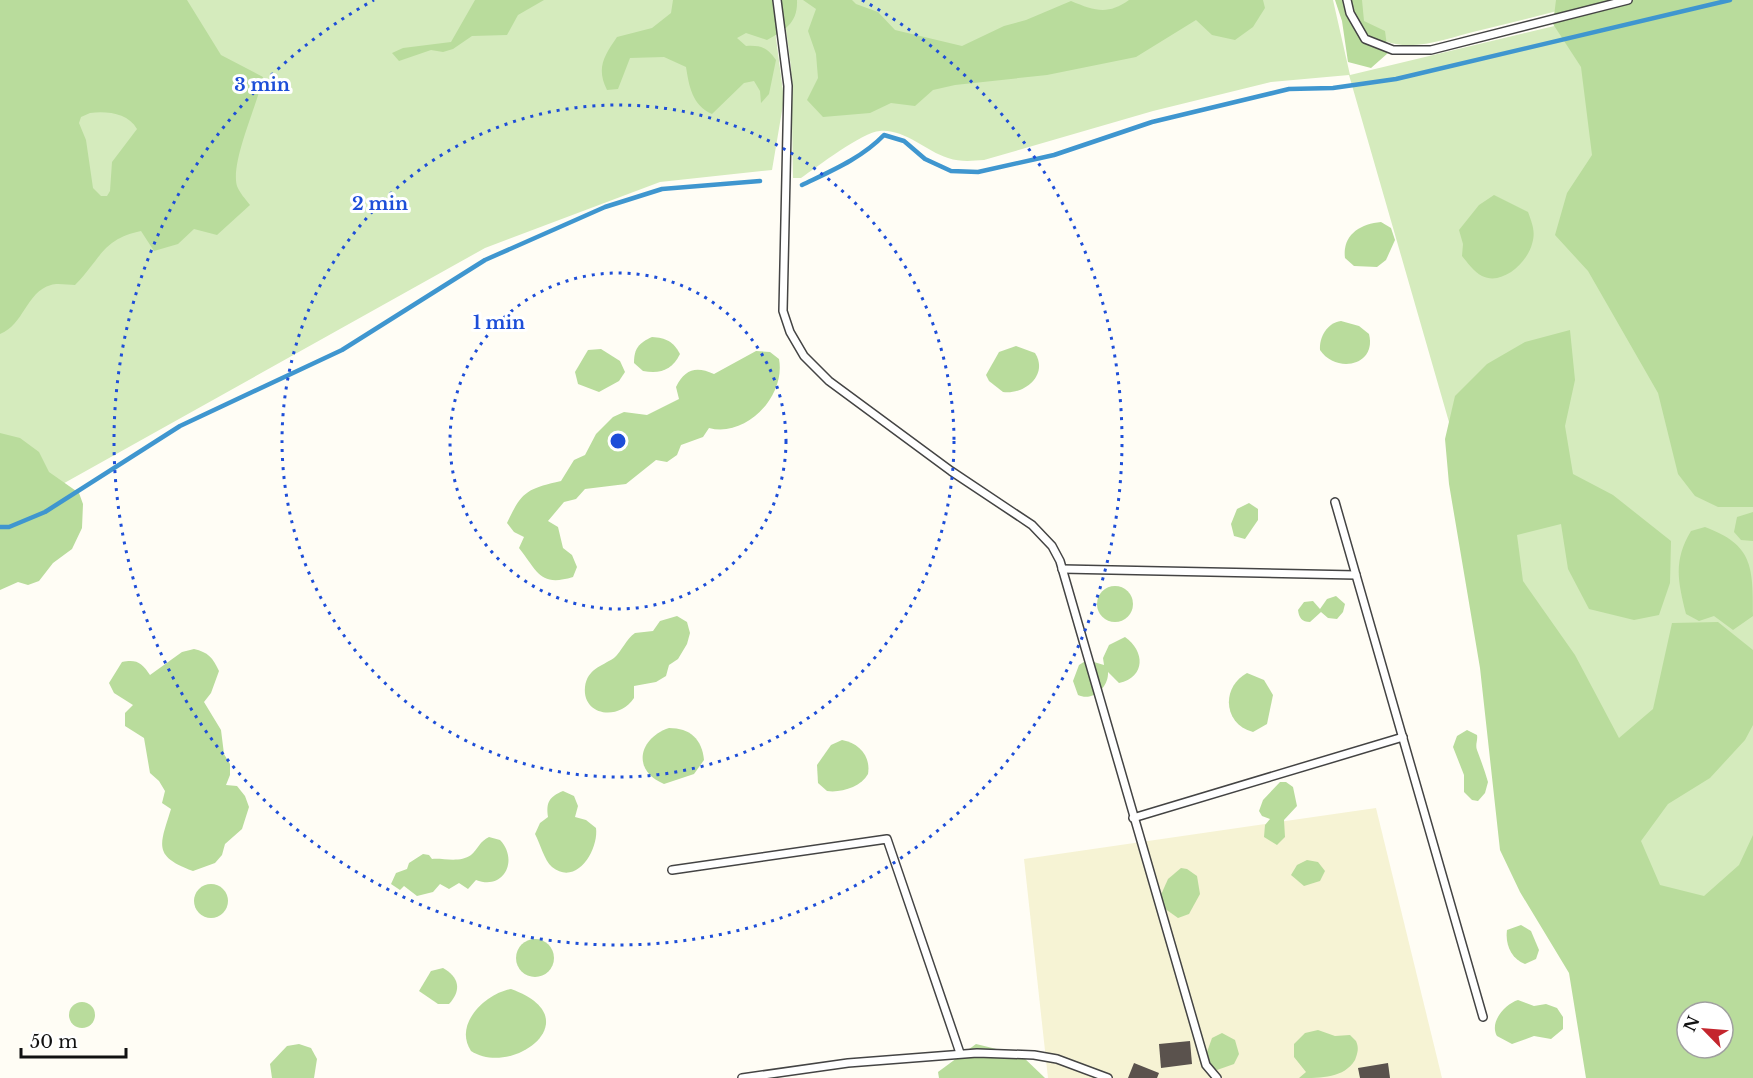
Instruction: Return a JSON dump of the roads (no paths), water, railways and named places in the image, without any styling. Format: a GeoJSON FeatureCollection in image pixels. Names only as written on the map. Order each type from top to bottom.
{"type":"FeatureCollection","features":[{"type":"Feature","properties":{"kind":"lane"},"geometry":{"type":"LineString","coordinates":[[777,0],[788,86],[783,311],[790,332],[804,356],[829,381],[951,471],[1032,525],[1052,546],[1062,569],[1206,1065],[1217,1078]]}},
{"type":"Feature","properties":{"kind":"lane"},"geometry":{"type":"LineString","coordinates":[[1347,0],[1350,13],[1365,39],[1393,50],[1431,50],[1628,0]]}},
{"type":"Feature","properties":{"kind":"lane"},"geometry":{"type":"LineString","coordinates":[[1335,502],[1483,1017]]}},
{"type":"Feature","properties":{"kind":"lane"},"geometry":{"type":"LineString","coordinates":[[1062,569],[1356,575]]}},
{"type":"Feature","properties":{"kind":"lane"},"geometry":{"type":"LineString","coordinates":[[1133,818],[1403,736]]}},
{"type":"Feature","properties":{"kind":"lane"},"geometry":{"type":"LineString","coordinates":[[672,870],[887,839],[960,1053]]}},
{"type":"Feature","properties":{"kind":"lane"},"geometry":{"type":"LineString","coordinates":[[742,1078],[848,1063],[960,1053],[1034,1054],[1057,1059],[1108,1078]]}},
{"type":"Feature","properties":{"kind":"waterway"},"geometry":{"type":"LineString","coordinates":[[802,185],[856,157],[884,135],[904,141],[925,159],[951,171],[978,172],[1054,155],[1152,122],[1289,89],[1333,88],[1396,79],[1730,0]]}},
{"type":"Feature","properties":{"kind":"waterway"},"geometry":{"type":"LineString","coordinates":[[0,527],[9,527],[45,512],[180,426],[342,350],[485,260],[605,207],[662,189],[760,181]]}}]}
